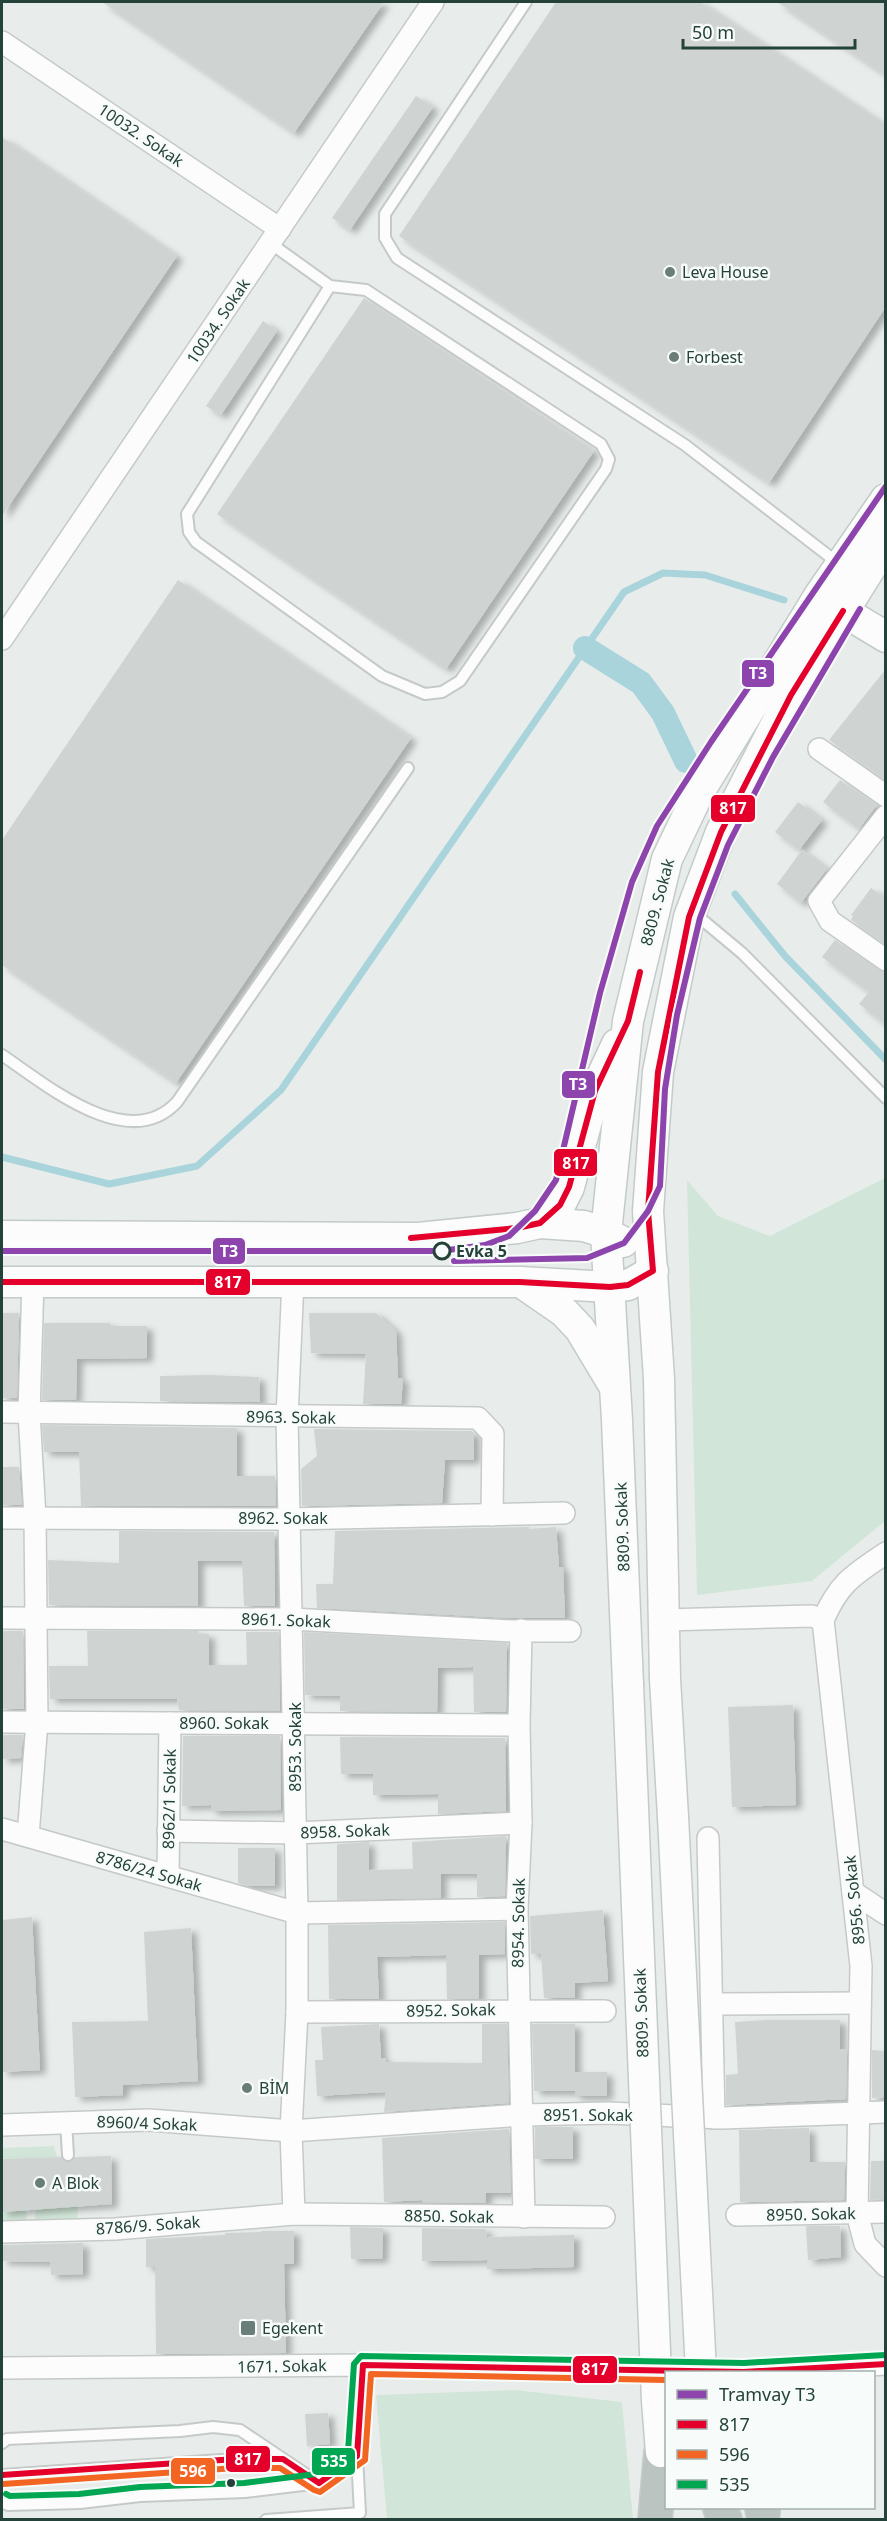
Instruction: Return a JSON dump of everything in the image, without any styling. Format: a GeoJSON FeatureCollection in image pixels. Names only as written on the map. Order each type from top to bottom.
{"type":"FeatureCollection","features":[{"type":"Feature","properties":{"kind":"highway"},"geometry":{"type":"LineString","coordinates":[[655,2520],[661,2452]]}},
{"type":"Feature","properties":{"kind":"street","name":"10034. Sokak"},"geometry":{"type":"LineString","coordinates":[[2,639],[433,2]]}},
{"type":"Feature","properties":{"kind":"street","name":"10032. Sokak"},"geometry":{"type":"LineString","coordinates":[[2,42],[275,236]]}},
{"type":"Feature","properties":{"kind":"street"},"geometry":{"type":"LineString","coordinates":[[701,2371],[665,1679],[659,1379],[648,1211],[658,1072],[689,917],[721,832],[792,695],[831,603],[840,565],[885,499]]}},
{"type":"Feature","properties":{"kind":"street"},"geometry":{"type":"LineString","coordinates":[[831,603],[885,543]]}},
{"type":"Feature","properties":{"kind":"street"},"geometry":{"type":"LineString","coordinates":[[831,603],[885,637]]}},
{"type":"Feature","properties":{"kind":"street","name":"8809. Sokak"},"geometry":{"type":"LineString","coordinates":[[665,2488],[657,2402],[628,1684],[606,1233],[628,1021],[667,859],[699,792],[831,603]]}},
{"type":"Feature","properties":{"kind":"street"},"geometry":{"type":"LineString","coordinates":[[819,749],[885,796]]}},
{"type":"Feature","properties":{"kind":"street"},"geometry":{"type":"LineString","coordinates":[[885,816],[819,901],[830,921],[885,960]]}},
{"type":"Feature","properties":{"kind":"street"},"geometry":{"type":"LineString","coordinates":[[540,1223],[560,1205],[569,1187],[595,1090],[628,1021]]}},
{"type":"Feature","properties":{"kind":"street"},"geometry":{"type":"LineString","coordinates":[[2,1236],[418,1238],[517,1228],[540,1223],[584,1226],[606,1233],[637,1252],[653,1271]]}},
{"type":"Feature","properties":{"kind":"street"},"geometry":{"type":"LineString","coordinates":[[2,1282],[294,1280],[520,1282],[610,1287],[628,1285],[653,1271]]}},
{"type":"Feature","properties":{"kind":"street","name":"8953. Sokak"},"geometry":{"type":"LineString","coordinates":[[294,1280],[287,1417],[295,1723],[297,1913],[297,2012],[291,2131],[294,2214]]}},
{"type":"Feature","properties":{"kind":"street"},"geometry":{"type":"LineString","coordinates":[[28,1836],[37,1722],[34,1617],[35,1517],[29,1413],[33,1281]]}},
{"type":"Feature","properties":{"kind":"street"},"geometry":{"type":"LineString","coordinates":[[520,1282],[564,1312],[580,1329],[615,1387]]}},
{"type":"Feature","properties":{"kind":"street","name":"8963. Sokak"},"geometry":{"type":"LineString","coordinates":[[2,1412],[478,1418],[493,1434],[492,1515]]}},
{"type":"Feature","properties":{"kind":"street","name":"8962. Sokak"},"geometry":{"type":"LineString","coordinates":[[2,1518],[288,1519],[564,1514]]}},
{"type":"Feature","properties":{"kind":"street"},"geometry":{"type":"LineString","coordinates":[[665,1620],[812,1616],[823,1620],[834,1596],[853,1575],[885,1553]]}},
{"type":"Feature","properties":{"kind":"street","name":"8961. Sokak"},"geometry":{"type":"LineString","coordinates":[[2,1617],[292,1619],[570,1631]]}},
{"type":"Feature","properties":{"kind":"street","name":"8956. Sokak"},"geometry":{"type":"LineString","coordinates":[[823,1620],[861,1966],[857,2214],[865,2244],[885,2266]]}},
{"type":"Feature","properties":{"kind":"street","name":"8954. Sokak"},"geometry":{"type":"LineString","coordinates":[[521,1630],[519,1725],[521,1823],[517,1909],[524,2217]]}},
{"type":"Feature","properties":{"kind":"street","name":"8960. Sokak"},"geometry":{"type":"LineString","coordinates":[[2,1722],[519,1725]]}},
{"type":"Feature","properties":{"kind":"street","name":"8962/1 Sokak"},"geometry":{"type":"LineString","coordinates":[[168,1876],[170,1722]]}},
{"type":"Feature","properties":{"kind":"street","name":"8958. Sokak"},"geometry":{"type":"LineString","coordinates":[[168,1831],[295,1833],[521,1823]]}},
{"type":"Feature","properties":{"kind":"street","name":"8786/24 Sokak"},"geometry":{"type":"LineString","coordinates":[[2,1828],[297,1913],[517,1909]]}},
{"type":"Feature","properties":{"kind":"street"},"geometry":{"type":"LineString","coordinates":[[708,1838],[714,2118]]}},
{"type":"Feature","properties":{"kind":"street"},"geometry":{"type":"LineString","coordinates":[[853,1892],[885,1914]]}},
{"type":"Feature","properties":{"kind":"street"},"geometry":{"type":"LineString","coordinates":[[713,2004],[860,2003]]}},
{"type":"Feature","properties":{"kind":"street","name":"8952. Sokak"},"geometry":{"type":"LineString","coordinates":[[297,2012],[518,2009],[605,2011]]}},
{"type":"Feature","properties":{"kind":"street","name":"8951. Sokak"},"geometry":{"type":"LineString","coordinates":[[291,2131],[523,2115],[608,2113],[714,2118],[885,2112]]}},
{"type":"Feature","properties":{"kind":"street","name":"8960/4 Sokak"},"geometry":{"type":"LineString","coordinates":[[2,2125],[149,2120],[291,2131]]}},
{"type":"Feature","properties":{"kind":"street","name":"8950. Sokak"},"geometry":{"type":"LineString","coordinates":[[737,2215],[885,2212]]}},
{"type":"Feature","properties":{"kind":"street","name":"8850. Sokak"},"geometry":{"type":"LineString","coordinates":[[294,2214],[604,2217]]}},
{"type":"Feature","properties":{"kind":"street","name":"8786/9. Sokak"},"geometry":{"type":"LineString","coordinates":[[2,2232],[115,2229],[294,2214]]}},
{"type":"Feature","properties":{"kind":"street","name":"1671. Sokak"},"geometry":{"type":"LineString","coordinates":[[762,2371],[885,2364]]}},
{"type":"Feature","properties":{"kind":"street","name":"1671. Sokak"},"geometry":{"type":"LineString","coordinates":[[2,2368],[363,2365],[690,2371]]}},
{"type":"Feature","properties":{"kind":"lane"},"geometry":{"type":"LineString","coordinates":[[526,2],[385,214],[385,238],[397,258],[685,446],[840,565]]}},
{"type":"Feature","properties":{"kind":"lane"},"geometry":{"type":"LineString","coordinates":[[275,236],[330,286],[366,290],[601,444],[609,459],[606,469],[460,681],[442,692],[425,694],[382,676],[196,543],[189,532],[188,514],[330,286]]}},
{"type":"Feature","properties":{"kind":"lane"},"geometry":{"type":"LineString","coordinates":[[2,1055],[67,1098],[95,1113],[139,1122],[162,1115],[177,1101],[408,768]]}},
{"type":"Feature","properties":{"kind":"lane"},"geometry":{"type":"LineString","coordinates":[[689,917],[699,918],[742,953],[885,1098]]}},
{"type":"Feature","properties":{"kind":"lane"},"geometry":{"type":"LineString","coordinates":[[66,2122],[68,2155]]}},
{"type":"Feature","properties":{"kind":"lane"},"geometry":{"type":"LineString","coordinates":[[266,2520],[361,2516],[357,2456],[363,2365]]}},
{"type":"Feature","properties":{"kind":"lane"},"geometry":{"type":"LineString","coordinates":[[2,2443],[7,2439],[180,2431],[213,2427],[240,2430],[319,2483]]}},
{"type":"Feature","properties":{"kind":"lane"},"geometry":{"type":"LineString","coordinates":[[2,2502],[8,2505],[80,2503],[140,2496],[244,2492],[319,2483],[357,2456]]}},
{"type":"Feature","properties":{"kind":"lane"},"geometry":{"type":"LineString","coordinates":[[2,2475],[236,2459],[283,2459]]}},
{"type":"Feature","properties":{"kind":"green space"},"geometry":{"type":"Polygon","coordinates":[[[885,1178],[885,1521],[812,1581],[697,1595],[687,1180],[718,1216],[770,1236],[885,1178]]]}},
{"type":"Feature","properties":{"kind":"green space"},"geometry":{"type":"Polygon","coordinates":[[[54,2146],[57,2157],[2,2159],[2,2148],[54,2146]]]}},
{"type":"Feature","properties":{"kind":"green space"},"geometry":{"type":"Polygon","coordinates":[[[78,2206],[77,2219],[35,2221],[36,2208],[78,2206]]]}},
{"type":"Feature","properties":{"kind":"green space"},"geometry":{"type":"Polygon","coordinates":[[[26,2208],[27,2221],[2,2223],[2,2210],[26,2208]]]}},
{"type":"Feature","properties":{"kind":"green space"},"geometry":{"type":"Polygon","coordinates":[[[515,2390],[622,2402],[633,2519],[387,2519],[376,2395],[515,2390]]]}},
{"type":"Feature","properties":{"kind":"building"},"geometry":{"type":"Polygon","coordinates":[[[102,2],[384,2],[294,133],[102,2]]]}},
{"type":"Feature","properties":{"kind":"building","name":"Leva House"},"geometry":{"type":"Polygon","coordinates":[[[556,2],[700,2],[885,125],[885,308],[769,483],[399,236],[556,2]]]}},
{"type":"Feature","properties":{"kind":"building"},"geometry":{"type":"Polygon","coordinates":[[[777,2],[885,2],[885,75],[777,2]]]}},
{"type":"Feature","properties":{"kind":"building"},"geometry":{"type":"Polygon","coordinates":[[[416,96],[433,107],[350,230],[332,218],[416,96]]]}},
{"type":"Feature","properties":{"kind":"building"},"geometry":{"type":"Polygon","coordinates":[[[2,137],[177,256],[2,516],[2,137]]]}},
{"type":"Feature","properties":{"kind":"building"},"geometry":{"type":"Polygon","coordinates":[[[364,298],[594,451],[446,669],[217,514],[364,298]]]}},
{"type":"Feature","properties":{"kind":"building"},"geometry":{"type":"Polygon","coordinates":[[[263,321],[277,331],[221,415],[206,406],[263,321]]]}},
{"type":"Feature","properties":{"kind":"building"},"geometry":{"type":"Polygon","coordinates":[[[178,580],[411,738],[176,1083],[2,965],[2,840],[178,580]]]}},
{"type":"Feature","properties":{"kind":"building"},"geometry":{"type":"Polygon","coordinates":[[[885,670],[885,780],[829,740],[885,670]]]}},
{"type":"Feature","properties":{"kind":"building"},"geometry":{"type":"Polygon","coordinates":[[[840,780],[877,805],[859,829],[823,802],[840,780]]]}},
{"type":"Feature","properties":{"kind":"building"},"geometry":{"type":"Polygon","coordinates":[[[798,802],[822,820],[799,850],[775,832],[798,802]]]}},
{"type":"Feature","properties":{"kind":"building"},"geometry":{"type":"Polygon","coordinates":[[[802,850],[827,869],[801,903],[777,884],[802,850]]]}},
{"type":"Feature","properties":{"kind":"building"},"geometry":{"type":"Polygon","coordinates":[[[871,888],[885,898],[885,944],[851,920],[853,916],[851,915],[871,888]]]}},
{"type":"Feature","properties":{"kind":"building"},"geometry":{"type":"Polygon","coordinates":[[[835,940],[885,973],[885,1024],[859,1004],[869,992],[822,957],[835,940]]]}},
{"type":"Feature","properties":{"kind":"building"},"geometry":{"type":"Polygon","coordinates":[[[2,1313],[19,1313],[17,1398],[2,1398],[2,1313]]]}},
{"type":"Feature","properties":{"kind":"building"},"geometry":{"type":"Polygon","coordinates":[[[309,1313],[376,1313],[396,1331],[398,1378],[403,1378],[401,1404],[363,1404],[366,1354],[311,1353],[309,1313]]]}},
{"type":"Feature","properties":{"kind":"building"},"geometry":{"type":"Polygon","coordinates":[[[44,1323],[110,1323],[110,1326],[147,1326],[147,1358],[77,1359],[76,1400],[42,1400],[44,1323]]]}},
{"type":"Feature","properties":{"kind":"building"},"geometry":{"type":"Polygon","coordinates":[[[160,1376],[259,1377],[260,1402],[160,1401],[160,1376]]]}},
{"type":"Feature","properties":{"kind":"building"},"geometry":{"type":"Polygon","coordinates":[[[42,1425],[237,1428],[237,1476],[275,1476],[276,1506],[81,1506],[79,1452],[44,1452],[42,1425]]]}},
{"type":"Feature","properties":{"kind":"building"},"geometry":{"type":"Polygon","coordinates":[[[314,1429],[472,1431],[474,1433],[474,1460],[445,1460],[442,1503],[302,1506],[301,1469],[317,1456],[314,1429]]]}},
{"type":"Feature","properties":{"kind":"building"},"geometry":{"type":"Polygon","coordinates":[[[2,1467],[19,1467],[22,1505],[2,1505],[2,1467]]]}},
{"type":"Feature","properties":{"kind":"building"},"geometry":{"type":"Polygon","coordinates":[[[529,1527],[529,1529],[556,1527],[559,1567],[563,1567],[565,1618],[512,1618],[317,1608],[316,1584],[333,1584],[335,1531],[529,1527]]]}},
{"type":"Feature","properties":{"kind":"building"},"geometry":{"type":"Polygon","coordinates":[[[119,1531],[274,1532],[275,1606],[244,1606],[242,1561],[198,1561],[198,1606],[49,1605],[48,1560],[119,1563],[119,1531]]]}},
{"type":"Feature","properties":{"kind":"building"},"geometry":{"type":"Polygon","coordinates":[[[2,1631],[23,1631],[24,1709],[2,1709],[2,1631]]]}},
{"type":"Feature","properties":{"kind":"building"},"geometry":{"type":"Polygon","coordinates":[[[87,1631],[198,1631],[198,1634],[209,1634],[209,1665],[247,1665],[246,1632],[279,1632],[280,1711],[179,1710],[177,1699],[50,1699],[49,1666],[88,1666],[87,1631]]]}},
{"type":"Feature","properties":{"kind":"building"},"geometry":{"type":"Polygon","coordinates":[[[304,1632],[507,1643],[506,1712],[474,1712],[473,1667],[438,1668],[437,1712],[340,1711],[340,1696],[305,1695],[304,1632]]]}},
{"type":"Feature","properties":{"kind":"building"},"geometry":{"type":"Polygon","coordinates":[[[793,1705],[796,1805],[732,1807],[728,1707],[793,1705]]]}},
{"type":"Feature","properties":{"kind":"building"},"geometry":{"type":"Polygon","coordinates":[[[2,1735],[23,1735],[21,1758],[2,1759],[2,1735]]]}},
{"type":"Feature","properties":{"kind":"building"},"geometry":{"type":"Polygon","coordinates":[[[183,1736],[280,1736],[281,1810],[211,1811],[211,1805],[182,1806],[183,1736]]]}},
{"type":"Feature","properties":{"kind":"building"},"geometry":{"type":"Polygon","coordinates":[[[340,1737],[505,1738],[506,1811],[438,1814],[438,1794],[373,1795],[373,1774],[341,1774],[340,1737]]]}},
{"type":"Feature","properties":{"kind":"building"},"geometry":{"type":"Polygon","coordinates":[[[506,1836],[505,1896],[477,1897],[477,1874],[441,1874],[441,1898],[337,1900],[337,1844],[369,1842],[369,1870],[413,1869],[412,1842],[506,1836]]]}},
{"type":"Feature","properties":{"kind":"building"},"geometry":{"type":"Polygon","coordinates":[[[238,1848],[275,1848],[275,1886],[249,1886],[238,1883],[238,1848]]]}},
{"type":"Feature","properties":{"kind":"building"},"geometry":{"type":"Polygon","coordinates":[[[603,1910],[608,1981],[575,1983],[575,1998],[544,1998],[541,1954],[531,1954],[530,1916],[603,1910]]]}},
{"type":"Feature","properties":{"kind":"building"},"geometry":{"type":"Polygon","coordinates":[[[32,1917],[40,2070],[2,2072],[2,1920],[32,1917]]]}},
{"type":"Feature","properties":{"kind":"building"},"geometry":{"type":"Polygon","coordinates":[[[505,1922],[505,1954],[479,1955],[479,1999],[447,1999],[446,1955],[377,1957],[379,1999],[329,1999],[328,1925],[505,1922]]]}},
{"type":"Feature","properties":{"kind":"building"},"geometry":{"type":"Polygon","coordinates":[[[191,1928],[198,2081],[123,2085],[123,2095],[75,2097],[72,2022],[148,2021],[144,1932],[191,1928]]]}},
{"type":"Feature","properties":{"kind":"building"},"geometry":{"type":"Polygon","coordinates":[[[840,2020],[840,2049],[847,2050],[846,2099],[726,2105],[726,2075],[738,2074],[735,2022],[840,2020]]]}},
{"type":"Feature","properties":{"kind":"building"},"geometry":{"type":"Polygon","coordinates":[[[379,2024],[381,2058],[386,2059],[386,2062],[482,2063],[482,2024],[507,2024],[509,2103],[384,2112],[386,2092],[317,2096],[315,2060],[323,2060],[321,2027],[379,2024]]]}},
{"type":"Feature","properties":{"kind":"building"},"geometry":{"type":"Polygon","coordinates":[[[532,2024],[575,2024],[575,2072],[607,2072],[607,2096],[575,2096],[575,2091],[534,2091],[532,2024]]]}},
{"type":"Feature","properties":{"kind":"building"},"geometry":{"type":"Polygon","coordinates":[[[872,2050],[885,2051],[885,2097],[872,2098],[872,2050]]]}},
{"type":"Feature","properties":{"kind":"building"},"geometry":{"type":"Polygon","coordinates":[[[535,2127],[573,2127],[573,2159],[535,2159],[535,2127]]]}},
{"type":"Feature","properties":{"kind":"building"},"geometry":{"type":"Polygon","coordinates":[[[809,2128],[810,2162],[845,2162],[844,2200],[740,2202],[739,2130],[809,2128]]]}},
{"type":"Feature","properties":{"kind":"building"},"geometry":{"type":"Polygon","coordinates":[[[509,2129],[511,2193],[486,2193],[486,2203],[422,2202],[422,2200],[384,2202],[382,2138],[509,2129]]]}},
{"type":"Feature","properties":{"kind":"building","name":"A Blok"},"geometry":{"type":"Polygon","coordinates":[[[111,2156],[112,2204],[2,2212],[2,2159],[61,2157],[68,2162],[75,2157],[111,2156]]]}},
{"type":"Feature","properties":{"kind":"building"},"geometry":{"type":"Polygon","coordinates":[[[871,2161],[885,2161],[885,2199],[870,2200],[871,2161]]]}},
{"type":"Feature","properties":{"kind":"building"},"geometry":{"type":"Polygon","coordinates":[[[806,2226],[840,2226],[841,2257],[808,2260],[806,2226]]]}},
{"type":"Feature","properties":{"kind":"building"},"geometry":{"type":"Polygon","coordinates":[[[350,2227],[383,2228],[382,2259],[351,2259],[350,2227]]]}},
{"type":"Feature","properties":{"kind":"building"},"geometry":{"type":"Polygon","coordinates":[[[422,2228],[486,2229],[487,2237],[574,2235],[574,2267],[487,2269],[487,2260],[422,2261],[422,2228]]]}},
{"type":"Feature","properties":{"kind":"building"},"geometry":{"type":"Polygon","coordinates":[[[294,2231],[294,2264],[284,2264],[286,2353],[156,2354],[155,2267],[146,2267],[146,2239],[294,2231]]]}},
{"type":"Feature","properties":{"kind":"building"},"geometry":{"type":"Polygon","coordinates":[[[83,2243],[83,2274],[51,2275],[50,2262],[2,2261],[2,2245],[83,2243]]]}},
{"type":"Feature","properties":{"kind":"building"},"geometry":{"type":"Polygon","coordinates":[[[328,2413],[330,2444],[307,2446],[305,2414],[328,2413]]]}},
{"type":"Feature","properties":{"kind":"waterway"},"geometry":{"type":"LineString","coordinates":[[2,1157],[109,1184],[197,1166],[281,1090],[624,592],[663,573],[705,575],[784,600]]}},
{"type":"Feature","properties":{"kind":"waterway"},"geometry":{"type":"LineString","coordinates":[[585,648],[641,683],[663,713],[686,761]]}},
{"type":"Feature","properties":{"kind":"waterway"},"geometry":{"type":"LineString","coordinates":[[735,894],[785,956],[886,1060]]}},
{"type":"Feature","properties":{"kind":"tram line","name":"T3"},"geometry":{"type":"LineString","coordinates":[[2,1251],[441,1251],[485,1245],[509,1236],[535,1211],[556,1180],[600,993],[632,882],[657,826],[711,742],[886,486]]}},
{"type":"Feature","properties":{"kind":"tram line","name":"T3"},"geometry":{"type":"LineString","coordinates":[[454,1261],[587,1258],[624,1243],[648,1211],[660,1186],[665,1089],[677,1015],[700,918],[728,845],[773,757],[860,609]]}},
{"type":"Feature","properties":{"kind":"transit line","name":"817"},"geometry":{"type":"LineString","coordinates":[[2,1282],[520,1282],[610,1287],[628,1285],[653,1271],[648,1211],[658,1072],[689,917],[721,832],[791,695],[843,611]]}},
{"type":"Feature","properties":{"kind":"transit line","name":"817"},"geometry":{"type":"LineString","coordinates":[[411,1238],[517,1228],[540,1223],[560,1205],[569,1187],[595,1091],[628,1021],[640,972]]}},
{"type":"Feature","properties":{"kind":"transit line","name":"535"},"geometry":{"type":"LineString","coordinates":[[6,2494],[10,2496],[79,2494],[140,2487],[244,2483],[316,2474],[348,2451],[354,2364],[361,2356],[744,2363],[885,2355]]}},
{"type":"Feature","properties":{"kind":"transit line","name":"817"},"geometry":{"type":"LineString","coordinates":[[762,2371],[886,2364]]}},
{"type":"Feature","properties":{"kind":"transit line","name":"817"},"geometry":{"type":"LineString","coordinates":[[2,2475],[236,2459],[283,2459],[319,2483],[357,2456],[363,2365],[690,2371]]}},
{"type":"Feature","properties":{"kind":"transit line","name":"596"},"geometry":{"type":"LineString","coordinates":[[3,2484],[236,2468],[280,2468],[320,2492],[365,2460],[371,2374],[665,2380]]}},
{"type":"Feature","properties":{"kind":"place","name":"Leva House"},"geometry":{"type":"Point","coordinates":[670,272]}},
{"type":"Feature","properties":{"kind":"place","name":"Forbest"},"geometry":{"type":"Point","coordinates":[674,357]}},
{"type":"Feature","properties":{"kind":"place","name":"Evka 5"},"geometry":{"type":"Point","coordinates":[442,1251]}},
{"type":"Feature","properties":{"kind":"place","name":"BİM"},"geometry":{"type":"Point","coordinates":[247,2088]}},
{"type":"Feature","properties":{"kind":"place","name":"A Blok"},"geometry":{"type":"Point","coordinates":[40,2183]}},
{"type":"Feature","properties":{"kind":"place","name":"Egekent"},"geometry":{"type":"Point","coordinates":[248,2328]}}]}
